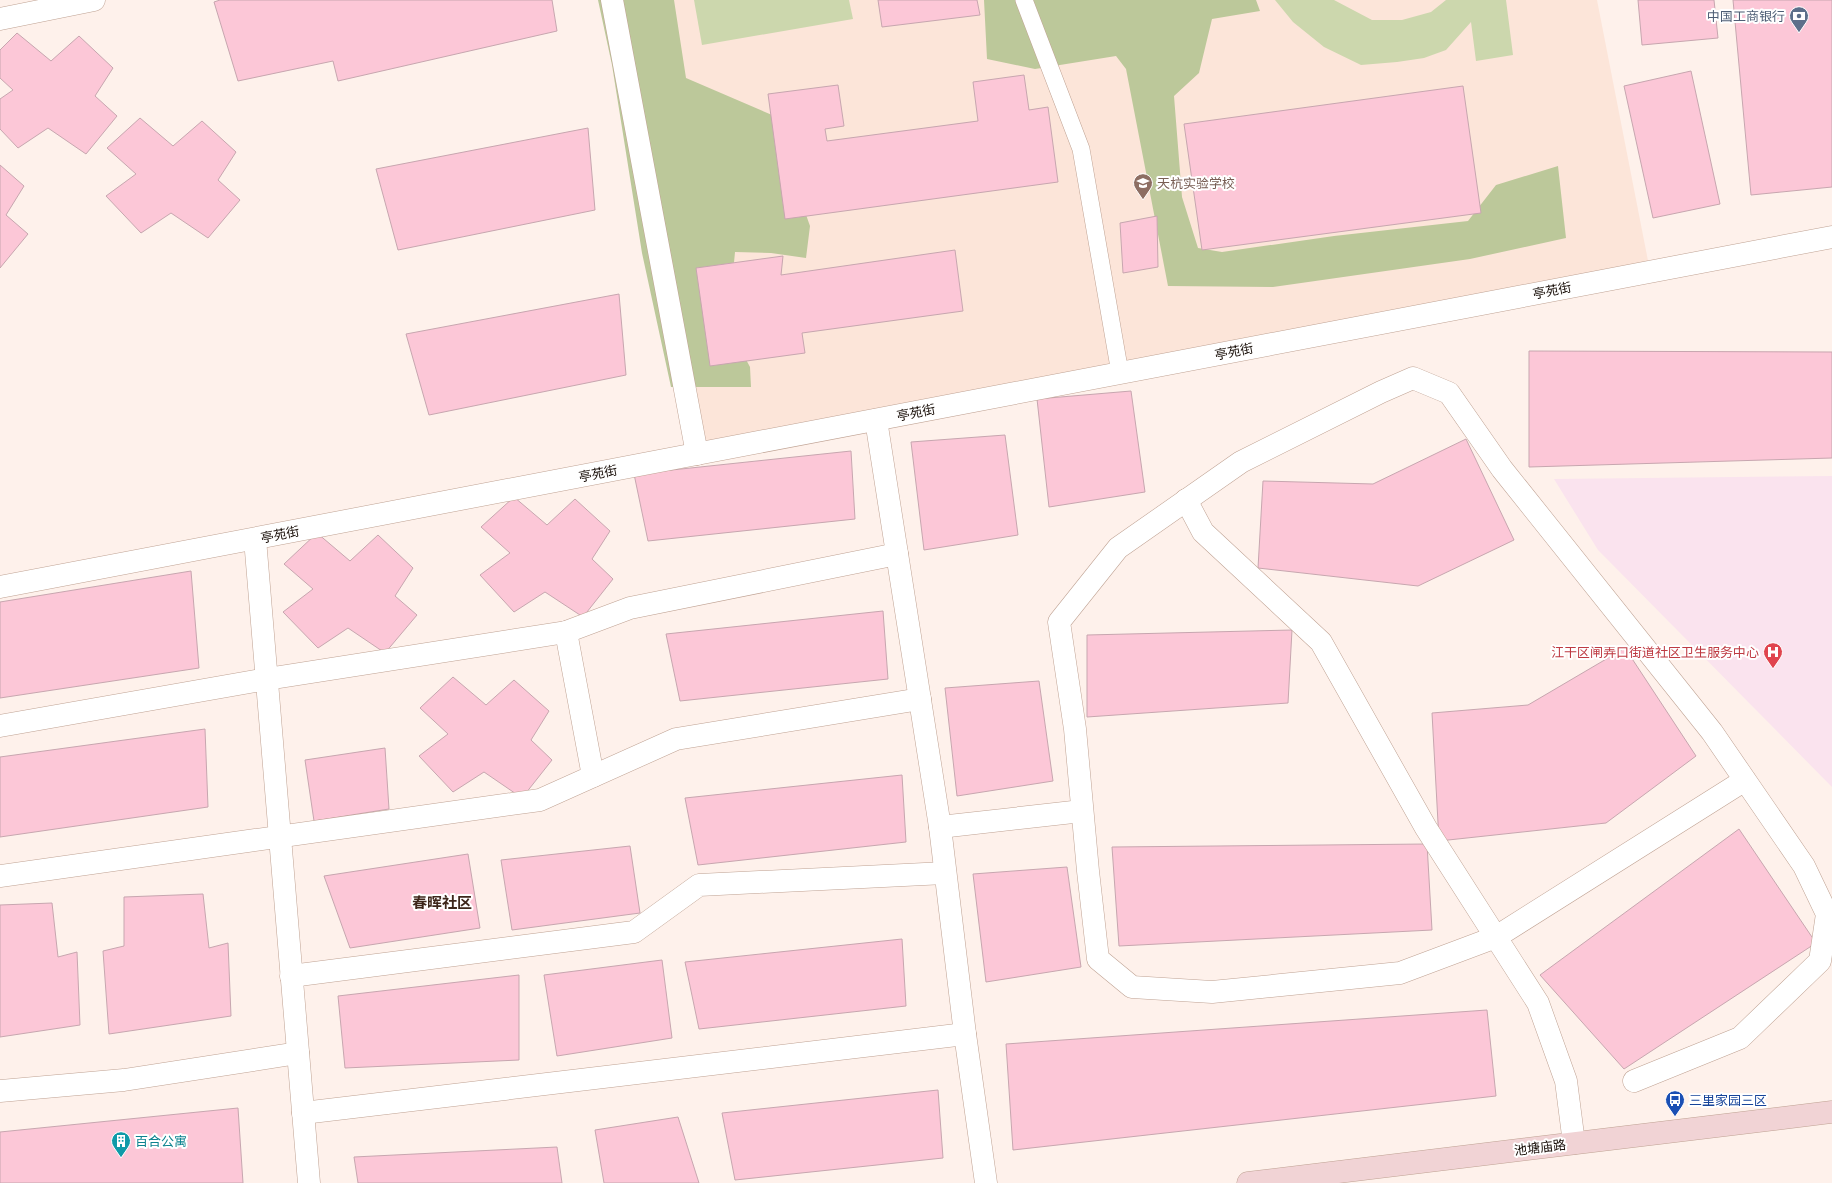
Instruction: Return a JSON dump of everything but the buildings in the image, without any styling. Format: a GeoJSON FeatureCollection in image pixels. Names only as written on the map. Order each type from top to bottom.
{"type":"FeatureCollection","features":[{"type":"Feature","properties":{"kind":"street"},"geometry":{"type":"LineString","coordinates":[[0,19],[94,0]]}},
{"type":"Feature","properties":{"kind":"street"},"geometry":{"type":"LineString","coordinates":[[612,0],[698,454]]}},
{"type":"Feature","properties":{"kind":"street","name":"亭苑街"},"geometry":{"type":"LineString","coordinates":[[0,587],[1832,237]]}},
{"type":"Feature","properties":{"kind":"street"},"geometry":{"type":"LineString","coordinates":[[1634,1080],[1740,1038],[1820,961],[1827,914],[1804,866],[1745,780],[1712,732],[1502,470],[1449,393],[1413,378],[1381,392],[1241,462],[1118,548],[1059,622],[1075,729],[1098,959],[1132,987],[1212,992],[1400,973],[1496,937],[1745,780]]}},
{"type":"Feature","properties":{"kind":"street"},"geometry":{"type":"LineString","coordinates":[[876,420],[940,827],[965,1034],[986,1183]]}},
{"type":"Feature","properties":{"kind":"street"},"geometry":{"type":"LineString","coordinates":[[1186,500],[1203,532],[1321,642],[1426,828],[1538,1003],[1566,1081],[1574,1143]]}},
{"type":"Feature","properties":{"kind":"street"},"geometry":{"type":"LineString","coordinates":[[255,539],[308,1183]]}},
{"type":"Feature","properties":{"kind":"street"},"geometry":{"type":"LineString","coordinates":[[0,726],[267,679],[566,632],[630,608],[897,554]]}},
{"type":"Feature","properties":{"kind":"street"},"geometry":{"type":"LineString","coordinates":[[566,632],[593,776]]}},
{"type":"Feature","properties":{"kind":"street"},"geometry":{"type":"LineString","coordinates":[[0,876],[540,800],[676,739],[920,699]]}},
{"type":"Feature","properties":{"kind":"street"},"geometry":{"type":"LineString","coordinates":[[940,827],[1082,811]]}},
{"type":"Feature","properties":{"kind":"street"},"geometry":{"type":"LineString","coordinates":[[292,976],[634,932],[699,885],[945,873]]}},
{"type":"Feature","properties":{"kind":"street"},"geometry":{"type":"LineString","coordinates":[[303,1113],[965,1034]]}},
{"type":"Feature","properties":{"kind":"street"},"geometry":{"type":"LineString","coordinates":[[0,1091],[124,1080],[298,1053]]}},
{"type":"Feature","properties":{"kind":"street","name":"池塘庙路"},"geometry":{"type":"LineString","coordinates":[[1248,1183],[1832,1112]]}},
{"type":"Feature","properties":{"kind":"lane"},"geometry":{"type":"LineString","coordinates":[[1024,0],[1081,149],[1120,373]]}},
{"type":"Feature","properties":{"kind":"shaded area","name":"天杭实验学校"},"geometry":{"type":"Polygon","coordinates":[[[612,0],[1597,0],[1650,271],[697,454],[612,0]]]}},
{"type":"Feature","properties":{"kind":"shaded area","name":"江干区闸弄口街道社区卫生服务中心"},"geometry":{"type":"Polygon","coordinates":[[[1832,476],[1832,787],[1598,550],[1554,479],[1832,476]]]}},
{"type":"Feature","properties":{"kind":"green space"},"geometry":{"type":"Polygon","coordinates":[[[598,0],[674,0],[686,78],[772,115],[810,226],[806,258],[771,253],[735,252],[728,326],[750,367],[751,387],[671,387],[642,253],[612,65],[598,0]]]}},
{"type":"Feature","properties":{"kind":"green space"},"geometry":{"type":"Polygon","coordinates":[[[694,0],[849,0],[853,19],[702,45],[694,0]]]}},
{"type":"Feature","properties":{"kind":"green space"},"geometry":{"type":"Polygon","coordinates":[[[984,0],[1256,0],[1260,11],[1212,19],[1199,73],[1174,96],[1182,197],[1198,248],[1222,252],[1334,236],[1468,221],[1496,185],[1558,166],[1566,238],[1470,259],[1273,287],[1168,286],[1126,69],[1116,56],[1035,69],[987,59],[984,0]]]}},
{"type":"Feature","properties":{"kind":"green space"},"geometry":{"type":"Polygon","coordinates":[[[1275,0],[1334,0],[1372,20],[1402,20],[1431,12],[1446,0],[1506,0],[1513,55],[1476,61],[1471,22],[1446,50],[1424,58],[1361,65],[1324,47],[1293,22],[1275,0]]]}},
{"type":"Feature","properties":{"kind":"place","name":"中国工商银行"},"geometry":{"type":"Point","coordinates":[1799,33]}},
{"type":"Feature","properties":{"kind":"place","name":"天杭实验学校"},"geometry":{"type":"Point","coordinates":[1143,200]}},
{"type":"Feature","properties":{"kind":"place","name":"江干区闸弄口街道社区卫生服务中心"},"geometry":{"type":"Point","coordinates":[1773,669]}},
{"type":"Feature","properties":{"kind":"place","name":"三里家园三区"},"geometry":{"type":"Point","coordinates":[1675,1117]}},
{"type":"Feature","properties":{"kind":"place","name":"百合公寓"},"geometry":{"type":"Point","coordinates":[121,1158]}},
{"type":"Feature","properties":{"kind":"district","name":"春晖社区"},"geometry":{"type":"Point","coordinates":[442,903]}}]}
